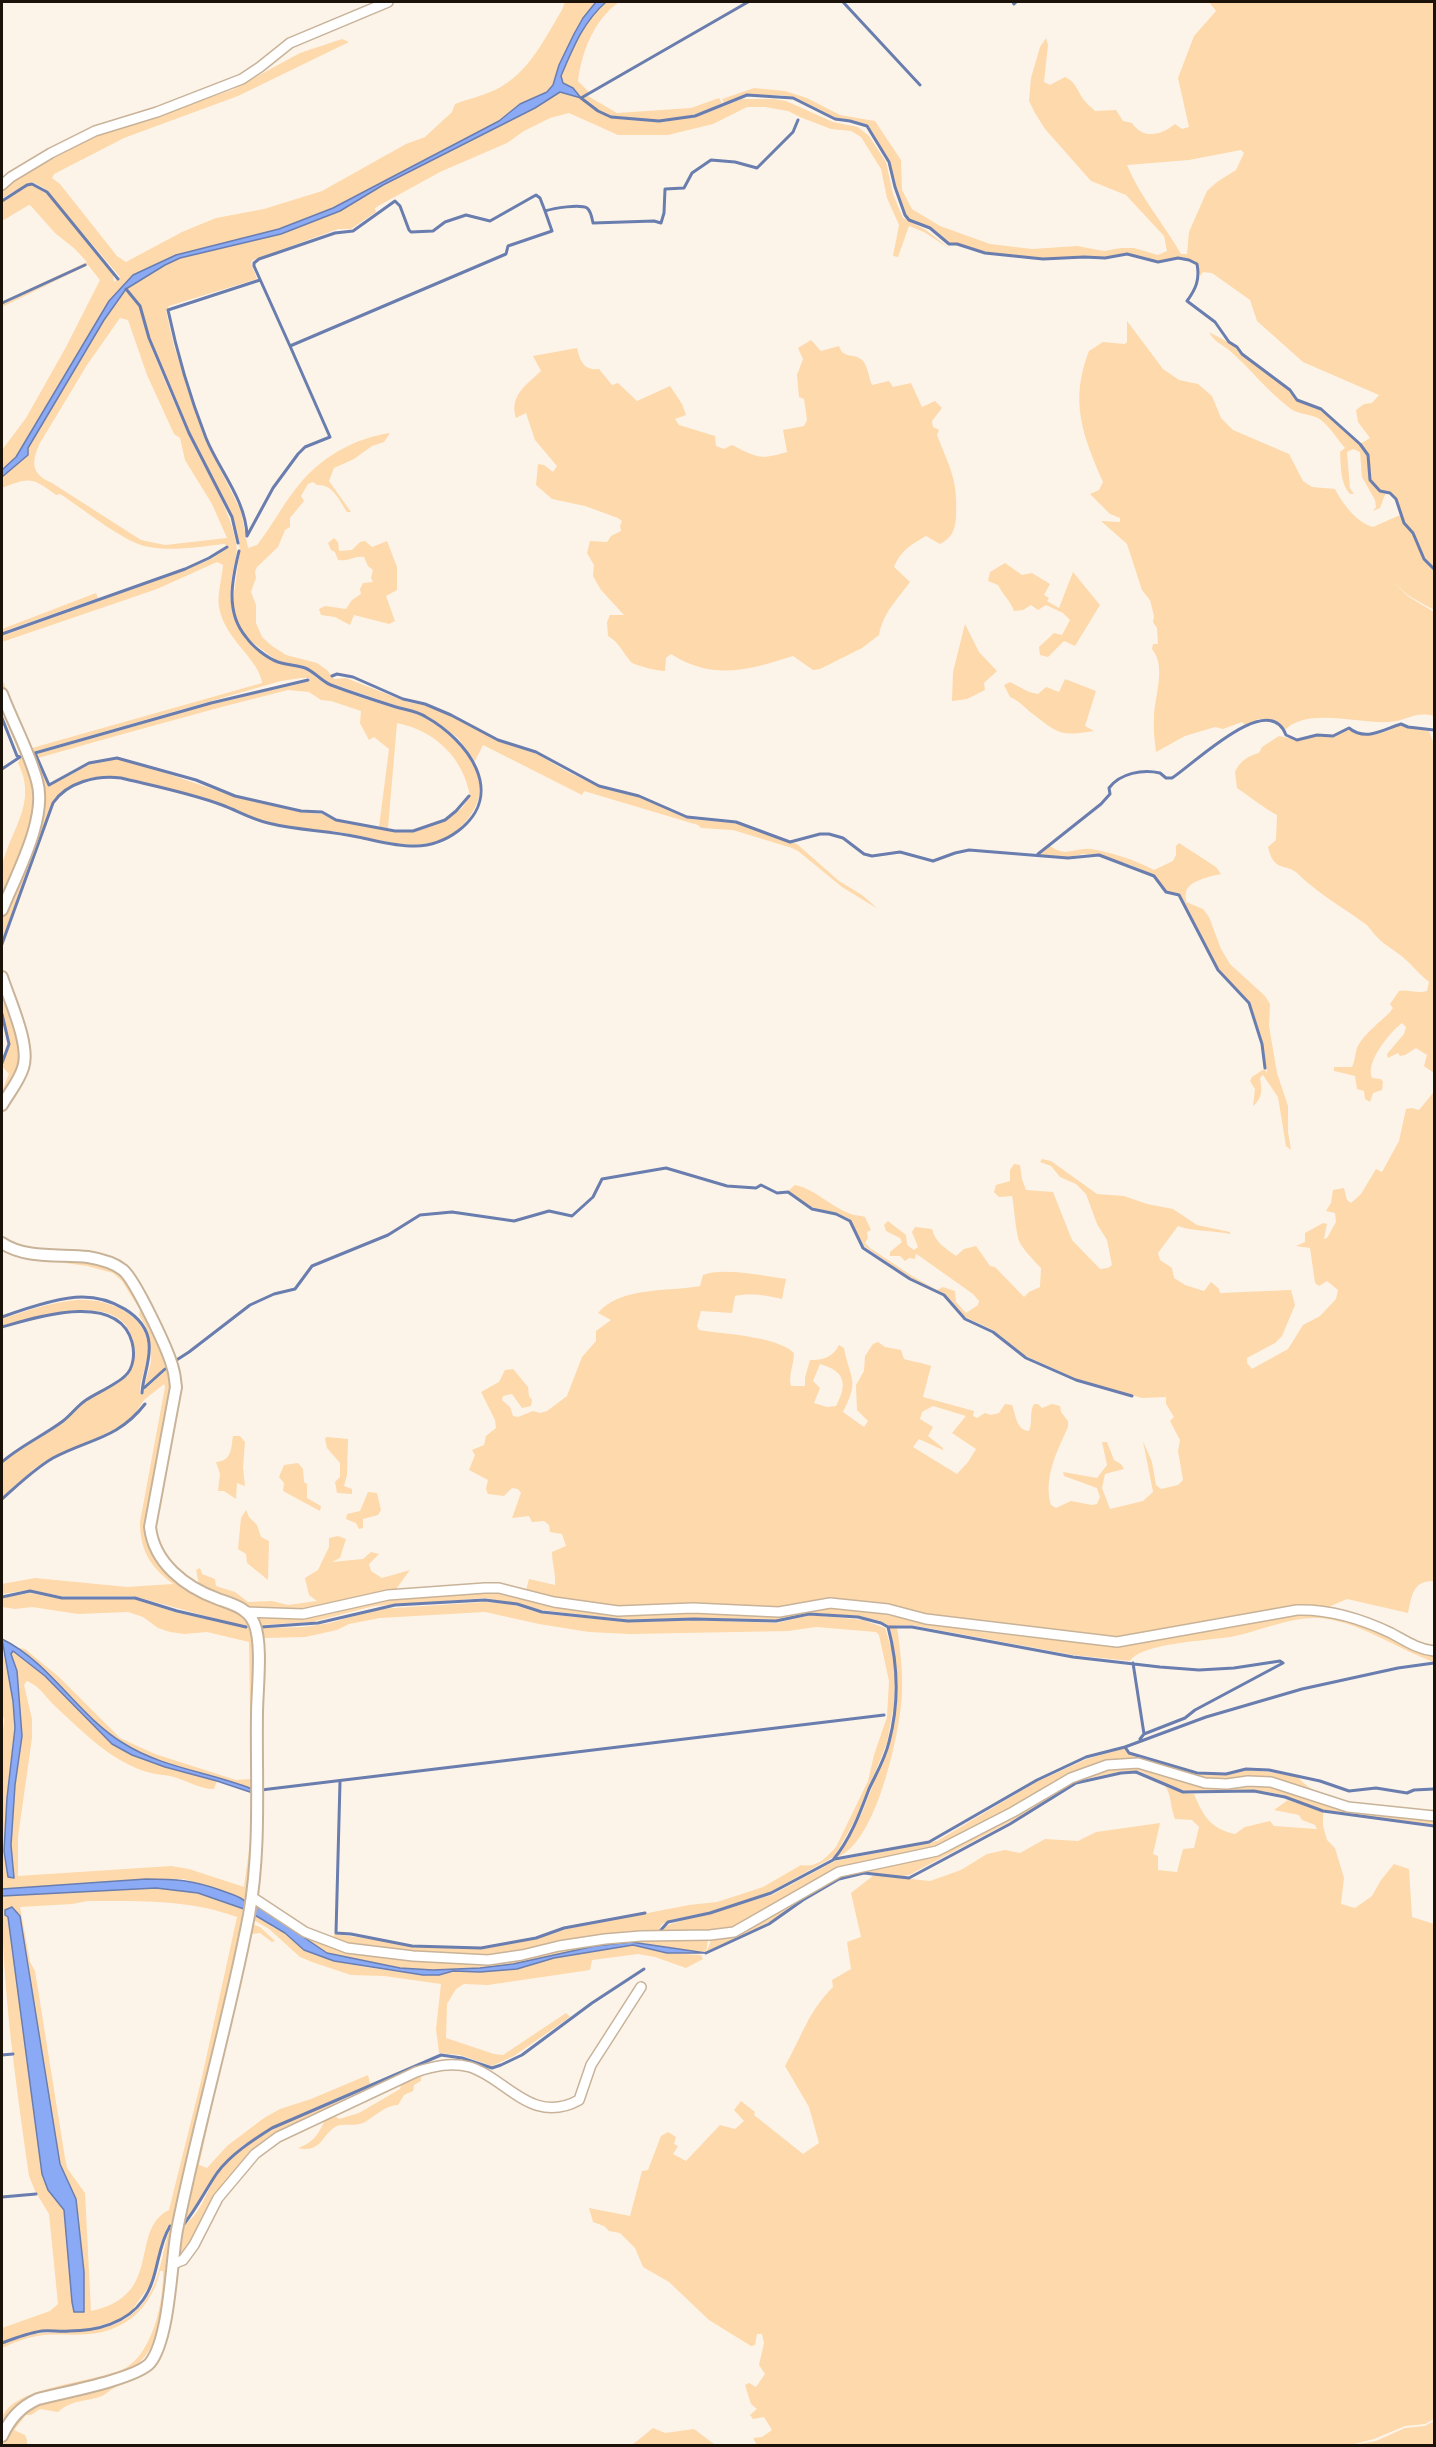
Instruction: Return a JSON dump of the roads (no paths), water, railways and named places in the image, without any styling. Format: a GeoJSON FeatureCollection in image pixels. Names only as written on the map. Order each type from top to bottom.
{"type":"FeatureCollection","features":[{"type":"Feature","properties":{"kind":"street"},"geometry":{"type":"LineString","coordinates":[[2,185],[51,153],[92,132],[157,111],[242,79],[290,43],[388,2]]}},
{"type":"Feature","properties":{"kind":"street"},"geometry":{"type":"LineString","coordinates":[[2,694],[38,782],[40,800],[37,819],[27,848],[2,910]]}},
{"type":"Feature","properties":{"kind":"street"},"geometry":{"type":"LineString","coordinates":[[2,977],[17,1020],[25,1060],[23,1069],[2,1104]]}},
{"type":"Feature","properties":{"kind":"street"},"geometry":{"type":"LineString","coordinates":[[2,1243],[8,1247],[32,1253],[89,1257],[108,1262],[124,1270],[133,1281],[173,1369],[176,1387],[150,1527],[152,1543],[164,1563],[179,1578],[196,1590],[235,1604],[254,1623],[258,1643],[256,1740],[259,1795],[252,1897],[177,2231],[170,2292],[159,2343],[149,2363],[126,2376],[26,2404],[10,2419],[2,2436]]}},
{"type":"Feature","properties":{"kind":"street"},"geometry":{"type":"LineString","coordinates":[[245,1612],[303,1614],[388,1595],[485,1587],[499,1588],[564,1604],[618,1611],[693,1608],[779,1612],[830,1603],[888,1609],[926,1619],[1117,1642],[1297,1610],[1326,1610],[1390,1633],[1415,1647],[1434,1651]]}},
{"type":"Feature","properties":{"kind":"street"},"geometry":{"type":"LineString","coordinates":[[252,1897],[305,1932],[347,1948],[413,1956],[488,1960],[605,1939],[734,1932],[839,1872],[937,1851],[1013,1812],[1071,1778],[1107,1765],[1138,1763],[1205,1783],[1227,1784],[1248,1780],[1271,1782],[1348,1807],[1434,1816]]}},
{"type":"Feature","properties":{"kind":"street"},"geometry":{"type":"LineString","coordinates":[[173,2264],[183,2260],[194,2245],[218,2198],[255,2154],[278,2137],[416,2072],[433,2066],[460,2064],[473,2068],[521,2100],[559,2107],[579,2100],[591,2065],[641,1987]]}},
{"type":"Feature","properties":{"kind":"water"},"geometry":{"type":"Polygon","coordinates":[[[596,2],[606,2],[585,27],[561,76],[563,83],[573,88],[581,98],[560,92],[535,108],[383,185],[340,211],[281,234],[180,258],[126,289],[104,320],[28,448],[28,455],[2,477],[2,470],[16,457],[109,301],[133,275],[176,255],[279,229],[333,208],[499,121],[520,104],[547,92],[553,85],[559,65],[574,34],[596,2]]]}},
{"type":"Feature","properties":{"kind":"water"},"geometry":{"type":"Polygon","coordinates":[[[2,1639],[35,1661],[92,1718],[123,1743],[170,1764],[252,1789],[253,1793],[165,1767],[132,1755],[112,1744],[45,1676],[13,1651],[11,1654],[17,1671],[22,1736],[15,1785],[11,1845],[14,1878],[8,1877],[4,1851],[15,1728],[13,1701],[2,1639]]]}},
{"type":"Feature","properties":{"kind":"water"},"geometry":{"type":"Polygon","coordinates":[[[146,1879],[201,1884],[234,1895],[246,1902],[244,1909],[198,1893],[156,1888],[2,1896],[2,1889],[146,1879]]]}},
{"type":"Feature","properties":{"kind":"water"},"geometry":{"type":"Polygon","coordinates":[[[256,1905],[327,1953],[400,1968],[433,1970],[480,1968],[513,1964],[595,1946],[631,1942],[706,1953],[667,1953],[633,1945],[554,1958],[517,1969],[480,1972],[453,1971],[439,1975],[423,1975],[334,1961],[304,1950],[285,1933],[253,1914],[256,1905]]]}},
{"type":"Feature","properties":{"kind":"water"},"geometry":{"type":"Polygon","coordinates":[[[12,1907],[20,1916],[60,2164],[76,2199],[84,2272],[84,2312],[74,2312],[72,2302],[64,2210],[48,2190],[42,2174],[8,1917],[5,1915],[5,1910],[12,1907]]]}},
{"type":"Feature","properties":{"kind":"waterway"},"geometry":{"type":"LineString","coordinates":[[748,2],[581,98],[598,111],[611,117],[659,121],[695,116],[747,95],[793,98],[835,119],[867,126],[889,162],[905,215],[909,220],[930,228],[949,244],[957,244],[985,253],[1043,259],[1105,258],[1127,254],[1158,262],[1178,258],[1197,264],[1196,284],[1187,301],[1215,322],[1229,342],[1290,390],[1297,400],[1321,409],[1360,444],[1368,455],[1370,480],[1380,491],[1390,493],[1396,499],[1404,523],[1413,533],[1424,559],[1434,569]]}},
{"type":"Feature","properties":{"kind":"waterway"},"geometry":{"type":"LineString","coordinates":[[843,2],[920,85]]}},
{"type":"Feature","properties":{"kind":"waterway"},"geometry":{"type":"LineString","coordinates":[[1013,2],[1014,4],[1016,2]]}},
{"type":"Feature","properties":{"kind":"waterway"},"geometry":{"type":"LineString","coordinates":[[247,536],[273,488],[298,454],[305,447],[330,437],[290,346],[506,254],[508,246],[552,231],[545,211],[579,206],[588,209],[593,223],[654,221],[661,223],[664,213],[665,189],[684,188],[692,173],[711,160],[735,162],[757,168],[793,132],[798,120]]}},
{"type":"Feature","properties":{"kind":"waterway"},"geometry":{"type":"LineString","coordinates":[[2,201],[27,185],[32,184],[47,192],[118,279]]}},
{"type":"Feature","properties":{"kind":"waterway"},"geometry":{"type":"LineString","coordinates":[[290,346],[254,266],[259,259],[335,233],[353,231],[395,201],[400,206],[411,232],[433,231],[445,222],[466,215],[490,221],[536,195],[540,198],[545,211]]}},
{"type":"Feature","properties":{"kind":"waterway"},"geometry":{"type":"LineString","coordinates":[[2,303],[85,265]]}},
{"type":"Feature","properties":{"kind":"waterway"},"geometry":{"type":"LineString","coordinates":[[247,536],[242,510],[211,450],[195,407],[168,310],[260,280]]}},
{"type":"Feature","properties":{"kind":"waterway"},"geometry":{"type":"LineString","coordinates":[[126,289],[140,306],[149,338],[189,433],[232,517],[238,543]]}},
{"type":"Feature","properties":{"kind":"waterway"},"geometry":{"type":"LineString","coordinates":[[2,634],[185,569],[227,547]]}},
{"type":"Feature","properties":{"kind":"waterway"},"geometry":{"type":"LineString","coordinates":[[2,944],[53,803],[74,785],[93,779],[121,778],[197,797],[268,823],[396,845],[421,846],[446,839],[473,816],[480,800],[481,784],[476,768],[467,753],[441,727],[419,713],[339,688],[305,668],[274,660],[260,652],[249,641],[239,627],[233,606],[234,573],[239,551]]}},
{"type":"Feature","properties":{"kind":"waterway"},"geometry":{"type":"LineString","coordinates":[[332,676],[337,674],[353,677],[403,699],[425,704],[498,740],[536,752],[599,786],[639,796],[687,817],[736,822],[790,842],[820,834],[829,834],[843,838],[864,854],[872,856],[900,852],[933,861],[969,850],[1068,858],[1099,855],[1154,876],[1166,892],[1179,895],[1218,970],[1249,1003],[1262,1044],[1265,1068]]}},
{"type":"Feature","properties":{"kind":"waterway"},"geometry":{"type":"LineString","coordinates":[[308,680],[211,703],[35,753],[49,785],[89,763],[117,758],[196,780],[235,796],[301,811],[322,812],[336,820],[395,831],[413,831],[445,820],[469,796]]}},
{"type":"Feature","properties":{"kind":"waterway"},"geometry":{"type":"LineString","coordinates":[[2,718],[17,756],[20,757],[2,769]]}},
{"type":"Feature","properties":{"kind":"waterway"},"geometry":{"type":"LineString","coordinates":[[1038,854],[1101,804],[1110,794],[1109,788],[1119,779],[1132,773],[1146,772],[1160,773],[1166,778],[1172,778],[1213,746],[1248,725],[1264,720],[1277,723],[1286,735],[1297,740],[1317,735],[1333,736],[1349,728],[1355,732],[1368,734],[1401,724],[1434,730]]}},
{"type":"Feature","properties":{"kind":"waterway"},"geometry":{"type":"LineString","coordinates":[[2,1014],[9,1044],[2,1063]]}},
{"type":"Feature","properties":{"kind":"waterway"},"geometry":{"type":"LineString","coordinates":[[175,1361],[250,1305],[274,1294],[295,1289],[312,1266],[388,1235],[420,1215],[452,1212],[514,1221],[549,1211],[572,1216],[593,1197],[602,1179],[666,1168],[727,1186],[756,1188],[761,1185],[777,1193],[788,1192],[812,1209],[836,1214],[850,1221],[863,1248],[910,1279],[944,1295],[965,1319],[993,1332],[1026,1358],[1076,1380],[1132,1396]]}},
{"type":"Feature","properties":{"kind":"waterway"},"geometry":{"type":"LineString","coordinates":[[2,1317],[42,1304],[82,1297],[104,1300],[125,1309],[141,1324],[149,1343],[149,1356],[142,1393]]}},
{"type":"Feature","properties":{"kind":"waterway"},"geometry":{"type":"LineString","coordinates":[[2,1327],[55,1314],[94,1312],[111,1317],[124,1326],[132,1342],[133,1351],[132,1365],[121,1379],[86,1400],[63,1421],[2,1462]]}},
{"type":"Feature","properties":{"kind":"waterway"},"geometry":{"type":"LineString","coordinates":[[144,1388],[165,1369]]}},
{"type":"Feature","properties":{"kind":"waterway"},"geometry":{"type":"LineString","coordinates":[[2,1499],[46,1462],[124,1425],[145,1404]]}},
{"type":"Feature","properties":{"kind":"waterway"},"geometry":{"type":"LineString","coordinates":[[2,1597],[30,1591],[62,1598],[135,1598],[177,1611],[246,1627]]}},
{"type":"Feature","properties":{"kind":"waterway"},"geometry":{"type":"LineString","coordinates":[[261,1627],[318,1623],[395,1605],[485,1600],[517,1604],[542,1612],[628,1621],[694,1619],[776,1621],[809,1614],[858,1617],[888,1627],[894,1655],[896,1684],[892,1728],[883,1760],[845,1844],[833,1860],[771,1893],[710,1913],[668,1922],[660,1931]]}},
{"type":"Feature","properties":{"kind":"waterway"},"geometry":{"type":"LineString","coordinates":[[888,1627],[912,1627],[1073,1657],[1160,1667],[1199,1670],[1234,1668],[1280,1661],[1283,1663]]}},
{"type":"Feature","properties":{"kind":"waterway"},"geometry":{"type":"LineString","coordinates":[[1133,1663],[1144,1734]]}},
{"type":"Feature","properties":{"kind":"waterway"},"geometry":{"type":"LineString","coordinates":[[1140,1739],[1144,1734],[1185,1718],[1195,1710],[1283,1663]]}},
{"type":"Feature","properties":{"kind":"waterway"},"geometry":{"type":"LineString","coordinates":[[835,1859],[929,1842],[1037,1780],[1086,1757],[1125,1747],[1206,1717],[1302,1689],[1398,1668],[1434,1663]]}},
{"type":"Feature","properties":{"kind":"waterway"},"geometry":{"type":"LineString","coordinates":[[261,1790],[884,1715]]}},
{"type":"Feature","properties":{"kind":"waterway"},"geometry":{"type":"LineString","coordinates":[[1125,1747],[1129,1753],[1197,1773],[1226,1774],[1246,1769],[1269,1770],[1320,1781],[1349,1791],[1376,1788],[1407,1793],[1414,1790],[1434,1789]]}},
{"type":"Feature","properties":{"kind":"waterway"},"geometry":{"type":"LineString","coordinates":[[706,1953],[769,1924],[803,1900],[839,1879],[864,1873],[909,1878],[1010,1824],[1076,1783],[1121,1773],[1136,1772],[1183,1792],[1254,1791],[1285,1797],[1323,1811],[1434,1826]]}},
{"type":"Feature","properties":{"kind":"waterway"},"geometry":{"type":"LineString","coordinates":[[340,1782],[336,1933],[412,1946],[481,1948],[536,1938],[564,1928],[645,1913]]}},
{"type":"Feature","properties":{"kind":"waterway"},"geometry":{"type":"LineString","coordinates":[[184,2224],[223,2166],[243,2148],[272,2128],[441,2055],[462,2058],[492,2068],[501,2065],[522,2055],[592,2003],[644,1969]]}},
{"type":"Feature","properties":{"kind":"waterway"},"geometry":{"type":"LineString","coordinates":[[2,2055],[13,2054]]}},
{"type":"Feature","properties":{"kind":"waterway"},"geometry":{"type":"LineString","coordinates":[[2,2197],[36,2194]]}},
{"type":"Feature","properties":{"kind":"waterway"},"geometry":{"type":"LineString","coordinates":[[2,2343],[42,2331],[80,2331],[100,2327],[129,2315],[148,2291],[165,2235],[170,2226]]}}]}
